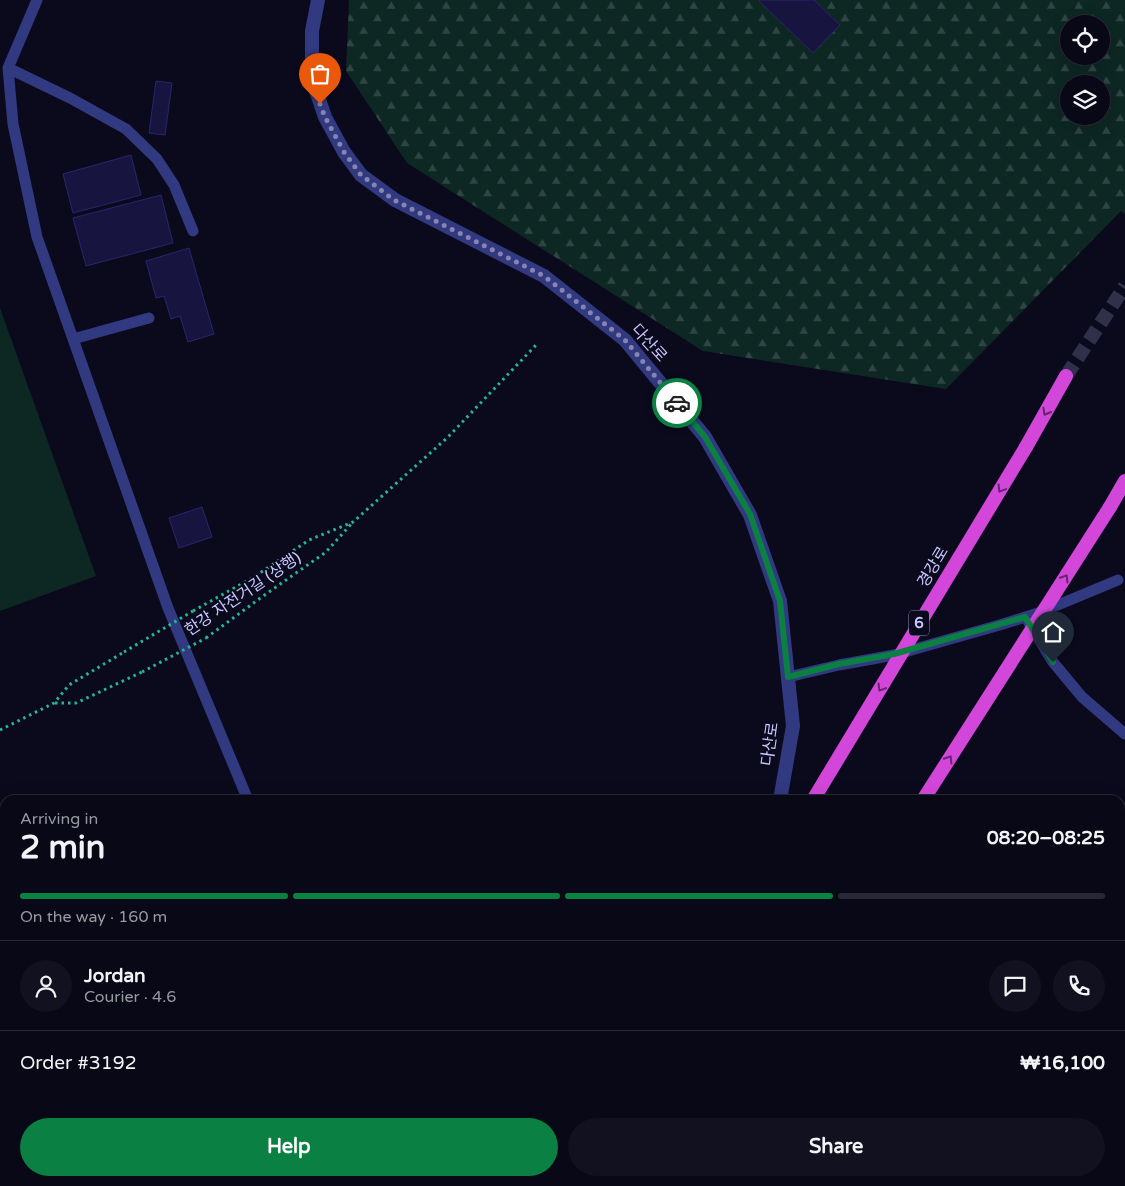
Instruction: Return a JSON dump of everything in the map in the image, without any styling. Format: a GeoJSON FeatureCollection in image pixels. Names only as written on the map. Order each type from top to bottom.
{"type":"FeatureCollection","features":[{"type":"Feature","properties":{"kind":"highway","name":"경강로"},"geometry":{"type":"LineString","coordinates":[[816,795],[1026,447],[1066,376]]}},
{"type":"Feature","properties":{"kind":"highway"},"geometry":{"type":"LineString","coordinates":[[926,795],[1125,481]]}},
{"type":"Feature","properties":{"kind":"street","name":"다산로"},"geometry":{"type":"LineString","coordinates":[[318,0],[312,31],[312,79],[325,117],[344,152],[361,175],[394,200],[544,276],[625,340],[705,437],[750,514],[780,601],[793,726],[781,795]]}},
{"type":"Feature","properties":{"kind":"lane"},"geometry":{"type":"LineString","coordinates":[[37,0],[8,68],[13,124],[37,237],[168,608],[246,795]]}},
{"type":"Feature","properties":{"kind":"lane"},"geometry":{"type":"LineString","coordinates":[[8,68],[126,128],[157,159],[174,185],[193,231]]}},
{"type":"Feature","properties":{"kind":"lane"},"geometry":{"type":"LineString","coordinates":[[73,339],[149,318]]}},
{"type":"Feature","properties":{"kind":"lane"},"geometry":{"type":"LineString","coordinates":[[788,677],[839,664],[894,654],[1025,617],[1057,606],[1118,580]]}},
{"type":"Feature","properties":{"kind":"lane"},"geometry":{"type":"LineString","coordinates":[[1025,617],[1053,662],[1082,697],[1125,734]]}},
{"type":"Feature","properties":{"kind":"path"},"geometry":{"type":"LineString","coordinates":[[0,730],[54,703],[68,685],[254,577],[309,540],[353,522],[448,437],[537,344]]}},
{"type":"Feature","properties":{"kind":"path","name":"한강 자전거길 (상행)"},"geometry":{"type":"LineString","coordinates":[[54,703],[76,703],[142,672],[206,638],[326,552],[353,522]]}},
{"type":"Feature","properties":{"kind":"green space"},"geometry":{"type":"Polygon","coordinates":[[[349,0],[1125,0],[1125,214],[1121,211],[946,389],[703,351],[407,163],[346,71],[349,0]]]}},
{"type":"Feature","properties":{"kind":"green space"},"geometry":{"type":"Polygon","coordinates":[[[0,308],[96,576],[0,611],[0,308]]]}},
{"type":"Feature","properties":{"kind":"building"},"geometry":{"type":"Polygon","coordinates":[[[760,0],[814,0],[840,25],[813,53],[760,0]]]}},
{"type":"Feature","properties":{"kind":"building"},"geometry":{"type":"Polygon","coordinates":[[[156,81],[172,83],[165,135],[149,133],[156,81]]]}},
{"type":"Feature","properties":{"kind":"building"},"geometry":{"type":"Polygon","coordinates":[[[131,155],[141,195],[73,213],[63,174],[131,155]]]}},
{"type":"Feature","properties":{"kind":"building"},"geometry":{"type":"Polygon","coordinates":[[[161,195],[173,243],[86,266],[73,218],[161,195]]]}},
{"type":"Feature","properties":{"kind":"building"},"geometry":{"type":"Polygon","coordinates":[[[189,248],[214,334],[188,342],[180,316],[171,319],[164,296],[156,298],[146,261],[189,248]]]}},
{"type":"Feature","properties":{"kind":"building"},"geometry":{"type":"Polygon","coordinates":[[[202,507],[212,537],[179,548],[169,518],[202,507]]]}},
{"type":"Feature","properties":{"kind":"tunnel"},"geometry":{"type":"LineString","coordinates":[[1066,376],[1125,286]]}},
{"type":"Feature","properties":{"kind":"way so far"},"geometry":{"type":"LineString","coordinates":[[320,104],[344,152],[361,175],[394,200],[544,276],[625,340],[677,403]]}},
{"type":"Feature","properties":{"kind":"route"},"geometry":{"type":"LineString","coordinates":[[677,403],[705,437],[750,514],[780,601],[788,677],[839,664],[894,654],[1025,617],[1053,662]]}}]}
